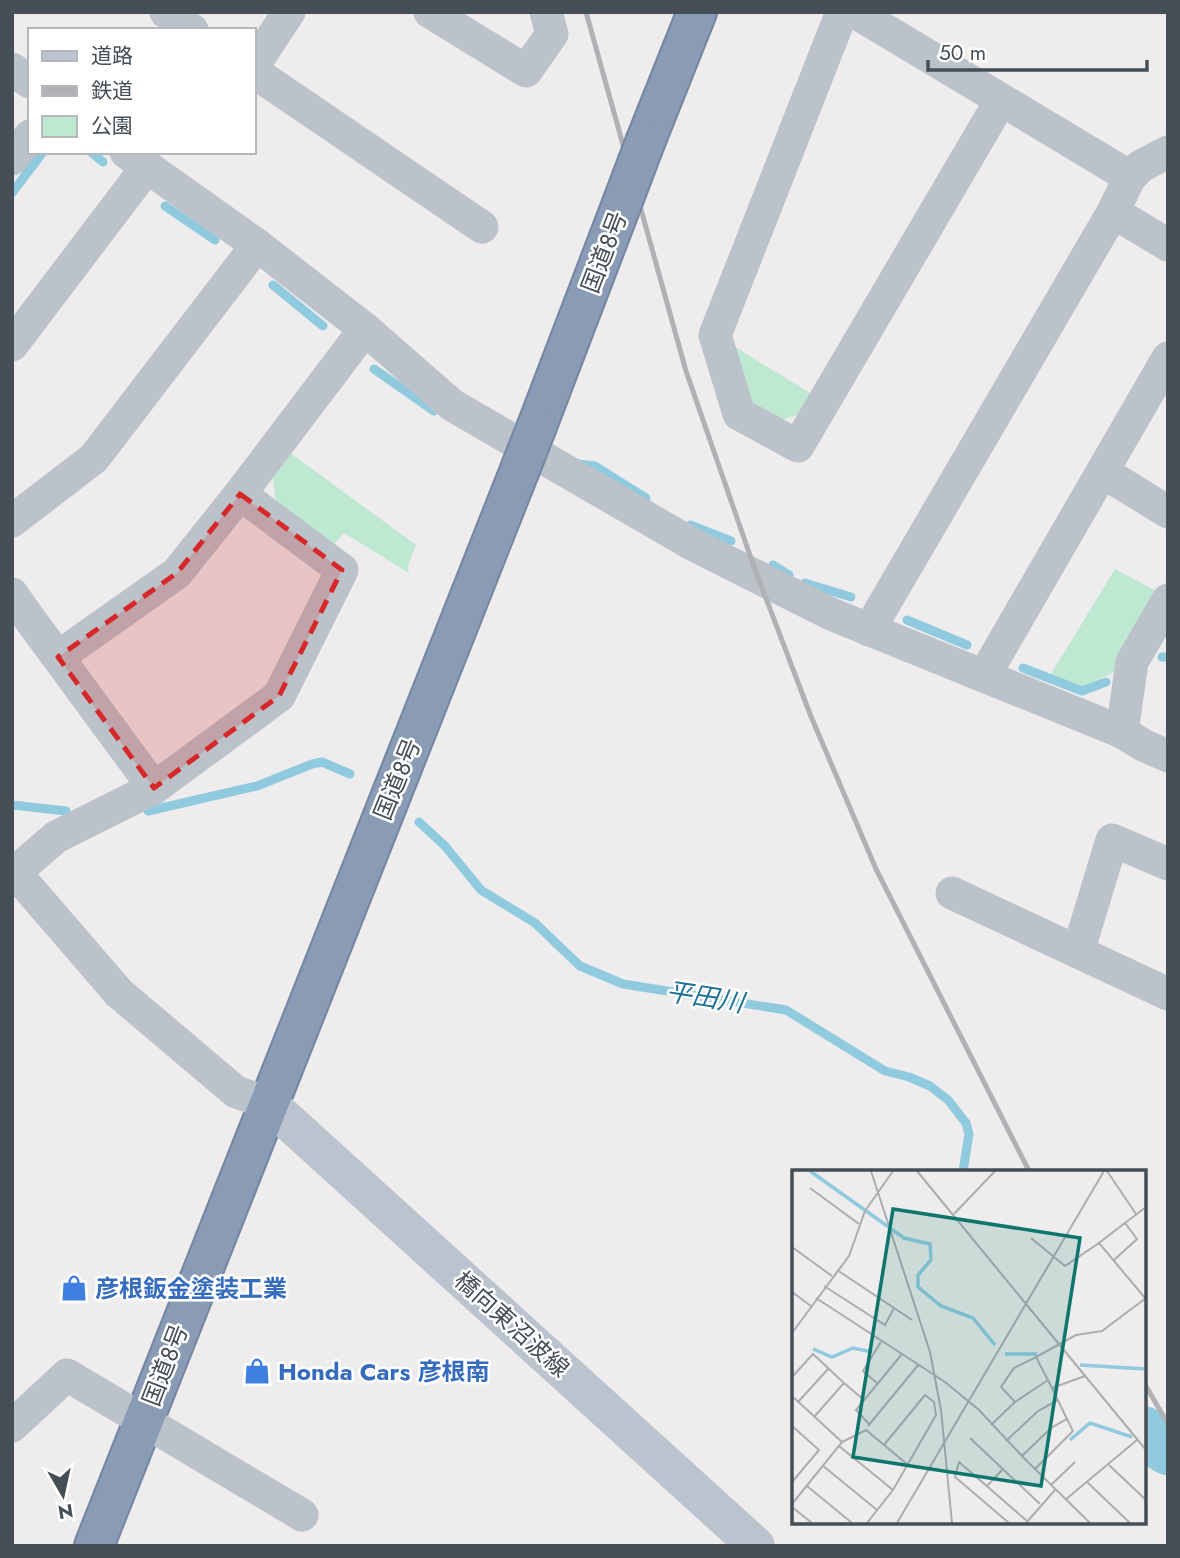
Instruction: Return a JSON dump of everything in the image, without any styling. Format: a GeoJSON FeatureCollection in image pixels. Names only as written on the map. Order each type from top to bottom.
{"type":"FeatureCollection","features":[{"type":"Feature","properties":{"kind":"highway","name":"国道8号"},"geometry":{"type":"LineString","coordinates":[[94,1546],[519,472],[697,12]]}},
{"type":"Feature","properties":{"kind":"main road","name":"橋向東沼波線"},"geometry":{"type":"LineString","coordinates":[[268,1103],[755,1546]]}},
{"type":"Feature","properties":{"kind":"street"},"geometry":{"type":"LineString","coordinates":[[166,12],[189,28]]}},
{"type":"Feature","properties":{"kind":"street"},"geometry":{"type":"LineString","coordinates":[[256,62],[289,12]]}},
{"type":"Feature","properties":{"kind":"street"},"geometry":{"type":"LineString","coordinates":[[430,12],[526,71],[552,34],[547,12]]}},
{"type":"Feature","properties":{"kind":"street"},"geometry":{"type":"LineString","coordinates":[[842,12],[715,335],[738,414],[798,446],[1001,100]]}},
{"type":"Feature","properties":{"kind":"street"},"geometry":{"type":"LineString","coordinates":[[855,12],[1130,177]]}},
{"type":"Feature","properties":{"kind":"street"},"geometry":{"type":"LineString","coordinates":[[12,69],[28,81]]}},
{"type":"Feature","properties":{"kind":"street"},"geometry":{"type":"LineString","coordinates":[[256,73],[482,228]]}},
{"type":"Feature","properties":{"kind":"street"},"geometry":{"type":"LineString","coordinates":[[12,159],[28,139]]}},
{"type":"Feature","properties":{"kind":"street"},"geometry":{"type":"LineString","coordinates":[[869,629],[1113,212],[1130,177],[1141,166],[1168,152]]}},
{"type":"Feature","properties":{"kind":"street"},"geometry":{"type":"LineString","coordinates":[[12,345],[136,160],[257,245],[365,329],[452,405],[692,544],[831,614],[1122,732],[1168,756]]}},
{"type":"Feature","properties":{"kind":"street"},"geometry":{"type":"LineString","coordinates":[[1113,212],[1168,245]]}},
{"type":"Feature","properties":{"kind":"street"},"geometry":{"type":"LineString","coordinates":[[12,521],[94,458],[257,245]]}},
{"type":"Feature","properties":{"kind":"street"},"geometry":{"type":"LineString","coordinates":[[58,657],[177,573],[365,329]]}},
{"type":"Feature","properties":{"kind":"street"},"geometry":{"type":"LineString","coordinates":[[984,676],[1168,358]]}},
{"type":"Feature","properties":{"kind":"street"},"geometry":{"type":"LineString","coordinates":[[1103,472],[1168,512]]}},
{"type":"Feature","properties":{"kind":"street"},"geometry":{"type":"LineString","coordinates":[[240,494],[342,569],[279,696],[154,788],[56,836],[13,872],[119,993],[236,1092],[268,1103]]}},
{"type":"Feature","properties":{"kind":"street"},"geometry":{"type":"LineString","coordinates":[[1122,732],[1132,662],[1168,600]]}},
{"type":"Feature","properties":{"kind":"street"},"geometry":{"type":"LineString","coordinates":[[17,610],[58,657],[154,788]]}},
{"type":"Feature","properties":{"kind":"street"},"geometry":{"type":"LineString","coordinates":[[1078,952],[1112,840],[1168,864]]}},
{"type":"Feature","properties":{"kind":"street"},"geometry":{"type":"LineString","coordinates":[[952,893],[1168,994]]}},
{"type":"Feature","properties":{"kind":"street"},"geometry":{"type":"LineString","coordinates":[[12,1426],[67,1375],[302,1515]]}},
{"type":"Feature","properties":{"kind":"highlighted area"},"geometry":{"type":"Polygon","coordinates":[[[240,494],[342,570],[279,696],[154,788],[58,657],[177,573],[240,494]]]}},
{"type":"Feature","properties":{"kind":"green space"},"geometry":{"type":"Polygon","coordinates":[[[732,345],[815,396],[804,413],[777,421],[765,414],[745,389],[732,345]]]}},
{"type":"Feature","properties":{"kind":"green space"},"geometry":{"type":"Polygon","coordinates":[[[289,452],[416,545],[408,565],[409,573],[344,533],[334,544],[276,503],[272,472],[289,452]]]}},
{"type":"Feature","properties":{"kind":"green space"},"geometry":{"type":"Polygon","coordinates":[[[1115,569],[1156,591],[1117,671],[1082,687],[1051,674],[1115,569]]]}},
{"type":"Feature","properties":{"kind":"waterway"},"geometry":{"type":"LineString","coordinates":[[12,193],[41,154]]}},
{"type":"Feature","properties":{"kind":"waterway"},"geometry":{"type":"LineString","coordinates":[[93,154],[103,162]]}},
{"type":"Feature","properties":{"kind":"waterway"},"geometry":{"type":"LineString","coordinates":[[165,206],[215,240]]}},
{"type":"Feature","properties":{"kind":"waterway"},"geometry":{"type":"LineString","coordinates":[[273,285],[323,326]]}},
{"type":"Feature","properties":{"kind":"waterway"},"geometry":{"type":"LineString","coordinates":[[374,369],[434,411]]}},
{"type":"Feature","properties":{"kind":"waterway"},"geometry":{"type":"LineString","coordinates":[[578,464],[595,466],[646,498]]}},
{"type":"Feature","properties":{"kind":"waterway"},"geometry":{"type":"LineString","coordinates":[[690,525],[731,541]]}},
{"type":"Feature","properties":{"kind":"waterway"},"geometry":{"type":"LineString","coordinates":[[773,565],[789,575]]}},
{"type":"Feature","properties":{"kind":"waterway"},"geometry":{"type":"LineString","coordinates":[[805,583],[851,597]]}},
{"type":"Feature","properties":{"kind":"waterway"},"geometry":{"type":"LineString","coordinates":[[907,620],[967,645]]}},
{"type":"Feature","properties":{"kind":"waterway"},"geometry":{"type":"LineString","coordinates":[[1162,657],[1168,657]]}},
{"type":"Feature","properties":{"kind":"waterway"},"geometry":{"type":"LineString","coordinates":[[1023,668],[1082,691],[1106,682]]}},
{"type":"Feature","properties":{"kind":"waterway","name":"平田川"},"geometry":{"type":"LineString","coordinates":[[148,811],[257,786],[322,762],[350,774]]}},
{"type":"Feature","properties":{"kind":"waterway","name":"平田川"},"geometry":{"type":"LineString","coordinates":[[12,805],[66,811]]}},
{"type":"Feature","properties":{"kind":"waterway","name":"平田川"},"geometry":{"type":"LineString","coordinates":[[419,822],[445,846],[481,890],[535,923],[580,966],[623,984],[786,1010],[885,1071],[930,1086],[948,1100],[966,1123],[969,1134],[963,1170]]}},
{"type":"Feature","properties":{"kind":"waterway","name":"平田川"},"geometry":{"type":"LineString","coordinates":[[1145,1433],[1168,1449]]}},
{"type":"Feature","properties":{"kind":"railway"},"geometry":{"type":"LineString","coordinates":[[586,12],[686,371],[753,564],[810,714],[876,869],[1028,1170]]}},
{"type":"Feature","properties":{"kind":"railway"},"geometry":{"type":"LineString","coordinates":[[1145,1384],[1168,1424]]}},
{"type":"Feature","properties":{"kind":"place","name":"彦根鈑金塗装工業"},"geometry":{"type":"Point","coordinates":[74,1288]}},
{"type":"Feature","properties":{"kind":"place","name":"Honda Cars 彦根南"},"geometry":{"type":"Point","coordinates":[257,1371]}}]}
